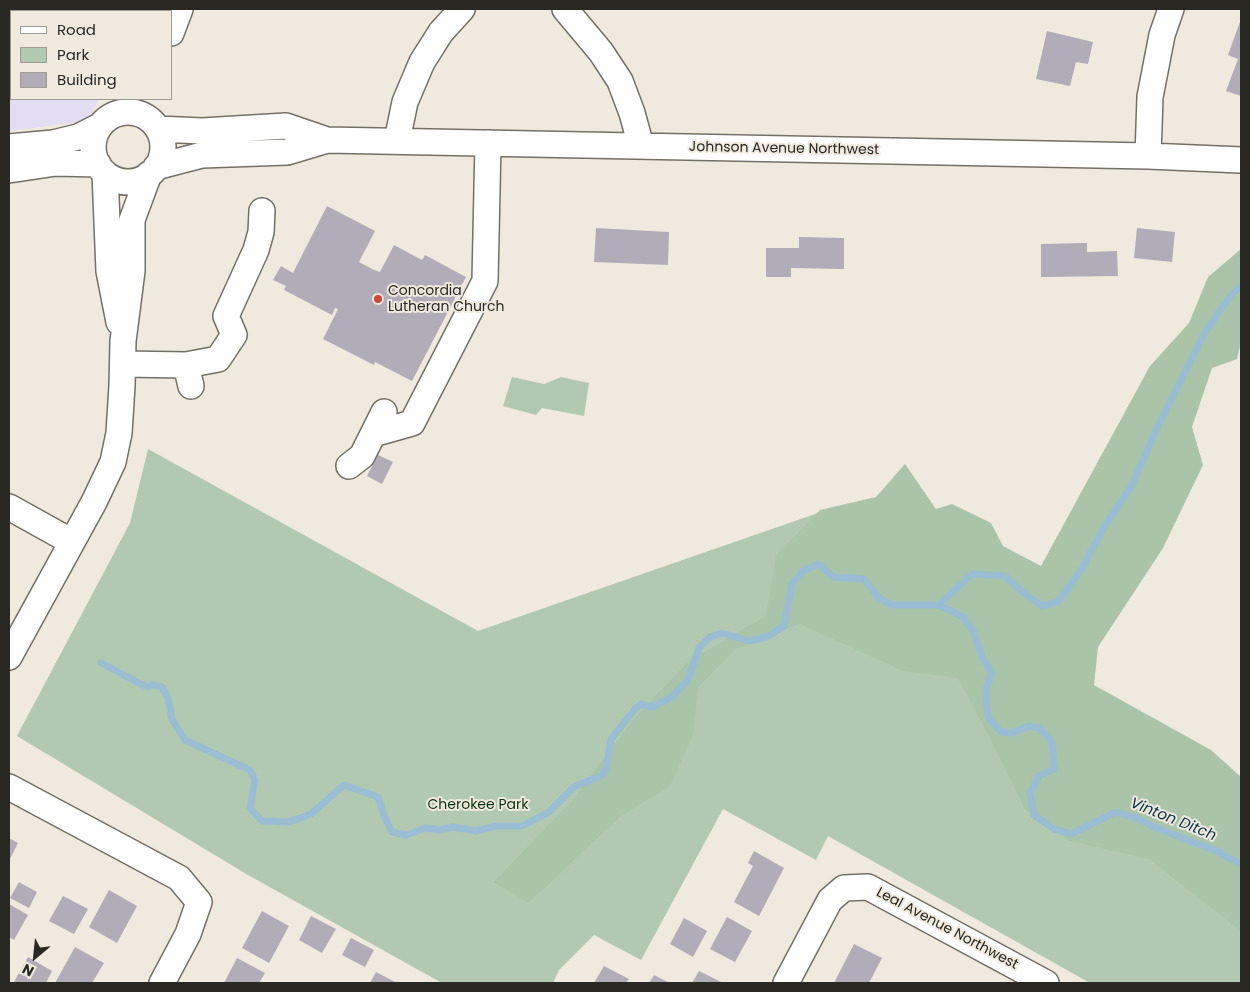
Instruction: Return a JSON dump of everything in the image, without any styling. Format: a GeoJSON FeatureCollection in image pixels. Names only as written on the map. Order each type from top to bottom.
{"type":"FeatureCollection","features":[{"type":"Feature","properties":{"kind":"street"},"geometry":{"type":"LineString","coordinates":[[172,30],[180,9]]}},
{"type":"Feature","properties":{"kind":"street"},"geometry":{"type":"LineString","coordinates":[[398,141],[405,102],[422,62],[441,32],[462,9]]}},
{"type":"Feature","properties":{"kind":"street"},"geometry":{"type":"LineString","coordinates":[[564,9],[601,52],[620,81],[632,113],[641,146]]}},
{"type":"Feature","properties":{"kind":"street"},"geometry":{"type":"LineString","coordinates":[[1148,156],[1150,97],[1162,35],[1171,9]]}},
{"type":"Feature","properties":{"kind":"street"},"geometry":{"type":"LineString","coordinates":[[9,147],[53,143],[78,137],[112,113],[134,112],[154,117],[162,138],[163,148],[161,158],[153,170],[132,220],[132,271],[123,353],[119,433],[113,462],[94,502],[9,657]]}},
{"type":"Feature","properties":{"kind":"street"},"geometry":{"type":"LineString","coordinates":[[112,113],[95,135],[94,155],[101,168],[112,178],[121,181],[141,179],[153,170]]}},
{"type":"Feature","properties":{"kind":"street","name":"Johnson Avenue Northwest"},"geometry":{"type":"LineString","coordinates":[[154,117],[202,131],[286,126],[327,140]]}},
{"type":"Feature","properties":{"kind":"street","name":"Johnson Avenue Northwest"},"geometry":{"type":"LineString","coordinates":[[153,170],[202,154],[287,152],[327,140],[1148,156],[1241,160]]}},
{"type":"Feature","properties":{"kind":"street"},"geometry":{"type":"LineString","coordinates":[[373,434],[412,423],[485,281],[488,143]]}},
{"type":"Feature","properties":{"kind":"street"},"geometry":{"type":"LineString","coordinates":[[9,170],[56,164],[101,168]]}},
{"type":"Feature","properties":{"kind":"street"},"geometry":{"type":"LineString","coordinates":[[101,168],[109,271],[123,353]]}},
{"type":"Feature","properties":{"kind":"street"},"geometry":{"type":"LineString","coordinates":[[123,353],[188,376],[218,360],[234,335],[226,316],[256,250],[261,232],[262,211]]}},
{"type":"Feature","properties":{"kind":"street"},"geometry":{"type":"LineString","coordinates":[[349,466],[362,456],[384,412]]}},
{"type":"Feature","properties":{"kind":"street"},"geometry":{"type":"LineString","coordinates":[[9,507],[72,542]]}},
{"type":"Feature","properties":{"kind":"street"},"geometry":{"type":"LineString","coordinates":[[9,787],[179,878],[199,902],[188,934],[162,983]]}},
{"type":"Feature","properties":{"kind":"street","name":"Leal Avenue Northwest"},"geometry":{"type":"LineString","coordinates":[[786,983],[830,900],[844,888],[868,887],[1046,983]]}},
{"type":"Feature","properties":{"kind":"shaded area"},"geometry":{"type":"Polygon","coordinates":[[[9,9],[147,9],[10,10],[10,100],[98,100],[87,121],[9,131],[9,9]]]}},
{"type":"Feature","properties":{"kind":"green space"},"geometry":{"type":"Polygon","coordinates":[[[1241,249],[1241,342],[1237,359],[1212,368],[1192,427],[1203,465],[1163,548],[1098,647],[1094,685],[1211,750],[1241,777],[1241,931],[1149,859],[1070,841],[1025,809],[958,678],[903,671],[800,624],[735,649],[698,687],[693,735],[670,786],[621,816],[528,903],[494,882],[571,802],[631,722],[690,660],[766,616],[776,555],[820,510],[876,497],[905,464],[936,509],[952,504],[991,523],[1003,546],[1041,566],[1150,366],[1189,323],[1208,277],[1241,249]]]}},
{"type":"Feature","properties":{"kind":"green space"},"geometry":{"type":"Polygon","coordinates":[[[512,377],[544,384],[561,377],[589,383],[584,416],[542,408],[536,415],[503,406],[512,377]]]}},
{"type":"Feature","properties":{"kind":"green space","name":"Cherokee Park"},"geometry":{"type":"Polygon","coordinates":[[[148,449],[478,631],[818,513],[996,645],[1241,785],[1241,983],[1090,983],[828,836],[816,860],[723,809],[641,960],[594,935],[559,970],[553,983],[442,983],[248,875],[17,736],[130,523],[148,449]]]}},
{"type":"Feature","properties":{"kind":"building"},"geometry":{"type":"Polygon","coordinates":[[[1241,19],[1241,96],[1226,91],[1238,59],[1228,55],[1241,19]]]}},
{"type":"Feature","properties":{"kind":"building"},"geometry":{"type":"Polygon","coordinates":[[[1047,31],[1093,42],[1088,64],[1076,62],[1070,86],[1036,79],[1047,31]]]}},
{"type":"Feature","properties":{"kind":"building","name":"Concordia Lutheran Church"},"geometry":{"type":"Polygon","coordinates":[[[327,206],[375,231],[359,262],[374,270],[380,272],[394,245],[422,260],[425,255],[466,277],[412,381],[375,362],[374,365],[323,339],[338,309],[335,308],[332,315],[284,290],[286,286],[273,280],[281,266],[293,273],[327,206]]]}},
{"type":"Feature","properties":{"kind":"building"},"geometry":{"type":"Polygon","coordinates":[[[596,228],[669,232],[668,265],[594,262],[596,228]]]}},
{"type":"Feature","properties":{"kind":"building"},"geometry":{"type":"Polygon","coordinates":[[[1137,228],[1175,232],[1172,262],[1134,258],[1137,228]]]}},
{"type":"Feature","properties":{"kind":"building"},"geometry":{"type":"Polygon","coordinates":[[[799,237],[844,238],[844,269],[791,268],[791,277],[766,277],[766,248],[799,248],[799,237]]]}},
{"type":"Feature","properties":{"kind":"building"},"geometry":{"type":"Polygon","coordinates":[[[1087,243],[1087,252],[1117,251],[1118,276],[1041,277],[1041,244],[1087,243]]]}},
{"type":"Feature","properties":{"kind":"building"},"geometry":{"type":"Polygon","coordinates":[[[378,455],[393,462],[382,484],[367,476],[378,455]]]}},
{"type":"Feature","properties":{"kind":"building"},"geometry":{"type":"Polygon","coordinates":[[[9,838],[18,843],[9,861],[9,838]]]}},
{"type":"Feature","properties":{"kind":"building"},"geometry":{"type":"Polygon","coordinates":[[[754,851],[784,868],[759,916],[734,902],[753,866],[748,863],[754,851]]]}},
{"type":"Feature","properties":{"kind":"building"},"geometry":{"type":"Polygon","coordinates":[[[19,882],[37,892],[29,908],[10,898],[19,882]]]}},
{"type":"Feature","properties":{"kind":"building"},"geometry":{"type":"Polygon","coordinates":[[[109,890],[137,906],[117,943],[89,927],[109,890]]]}},
{"type":"Feature","properties":{"kind":"building"},"geometry":{"type":"Polygon","coordinates":[[[63,896],[88,909],[74,934],[49,921],[63,896]]]}},
{"type":"Feature","properties":{"kind":"building"},"geometry":{"type":"Polygon","coordinates":[[[9,904],[28,915],[14,940],[9,937],[9,904]]]}},
{"type":"Feature","properties":{"kind":"building"},"geometry":{"type":"Polygon","coordinates":[[[262,911],[289,926],[269,963],[242,948],[262,911]]]}},
{"type":"Feature","properties":{"kind":"building"},"geometry":{"type":"Polygon","coordinates":[[[311,916],[336,929],[322,953],[299,940],[311,916]]]}},
{"type":"Feature","properties":{"kind":"building"},"geometry":{"type":"Polygon","coordinates":[[[727,917],[752,931],[735,962],[710,949],[727,917]]]}},
{"type":"Feature","properties":{"kind":"building"},"geometry":{"type":"Polygon","coordinates":[[[684,918],[707,931],[693,957],[670,944],[684,918]]]}},
{"type":"Feature","properties":{"kind":"building"},"geometry":{"type":"Polygon","coordinates":[[[351,938],[374,950],[365,967],[342,955],[351,938]]]}},
{"type":"Feature","properties":{"kind":"building"},"geometry":{"type":"Polygon","coordinates":[[[854,944],[882,958],[869,983],[834,983],[854,944]]]}},
{"type":"Feature","properties":{"kind":"building"},"geometry":{"type":"Polygon","coordinates":[[[75,947],[104,963],[92,983],[55,983],[75,947]]]}},
{"type":"Feature","properties":{"kind":"building"},"geometry":{"type":"Polygon","coordinates":[[[28,957],[52,971],[46,983],[14,982],[28,957]]]}},
{"type":"Feature","properties":{"kind":"building"},"geometry":{"type":"Polygon","coordinates":[[[237,958],[265,973],[259,983],[224,983],[237,958]]]}},
{"type":"Feature","properties":{"kind":"building"},"geometry":{"type":"Polygon","coordinates":[[[604,966],[629,979],[626,983],[594,983],[604,966]]]}},
{"type":"Feature","properties":{"kind":"building"},"geometry":{"type":"Polygon","coordinates":[[[699,971],[723,983],[692,983],[699,971]]]}},
{"type":"Feature","properties":{"kind":"building"},"geometry":{"type":"Polygon","coordinates":[[[376,972],[397,983],[370,983],[376,972]]]}},
{"type":"Feature","properties":{"kind":"building"},"geometry":{"type":"Polygon","coordinates":[[[654,975],[670,983],[649,983],[654,975]]]}},
{"type":"Feature","properties":{"kind":"waterway"},"geometry":{"type":"LineString","coordinates":[[939,605],[972,574],[1005,576],[1021,591],[1042,606],[1058,602],[1081,570],[1104,527],[1132,485],[1156,430],[1205,332],[1232,294],[1241,286]]}},
{"type":"Feature","properties":{"kind":"waterway","name":"Vinton Ditch"},"geometry":{"type":"LineString","coordinates":[[101,663],[147,687],[153,685],[162,687],[168,698],[172,719],[185,740],[250,770],[255,780],[250,808],[262,821],[289,822],[311,814],[344,785],[378,797],[392,832],[406,835],[426,828],[440,830],[453,827],[476,831],[496,826],[522,826],[549,812],[574,787],[602,775],[606,769],[611,739],[641,704],[652,707],[672,697],[688,680],[699,648],[710,637],[722,633],[749,641],[767,637],[784,626],[792,584],[803,571],[819,564],[833,577],[864,579],[880,599],[892,605],[939,605],[963,617],[973,630],[982,657],[992,674],[987,686],[986,700],[989,719],[1001,732],[1012,733],[1029,726],[1039,728],[1052,744],[1054,769],[1039,776],[1030,793],[1034,815],[1054,829],[1071,834],[1116,812],[1139,819],[1241,863]]}},
{"type":"Feature","properties":{"kind":"place","name":"Concordia Lutheran Church"},"geometry":{"type":"Point","coordinates":[378,299]}}]}
